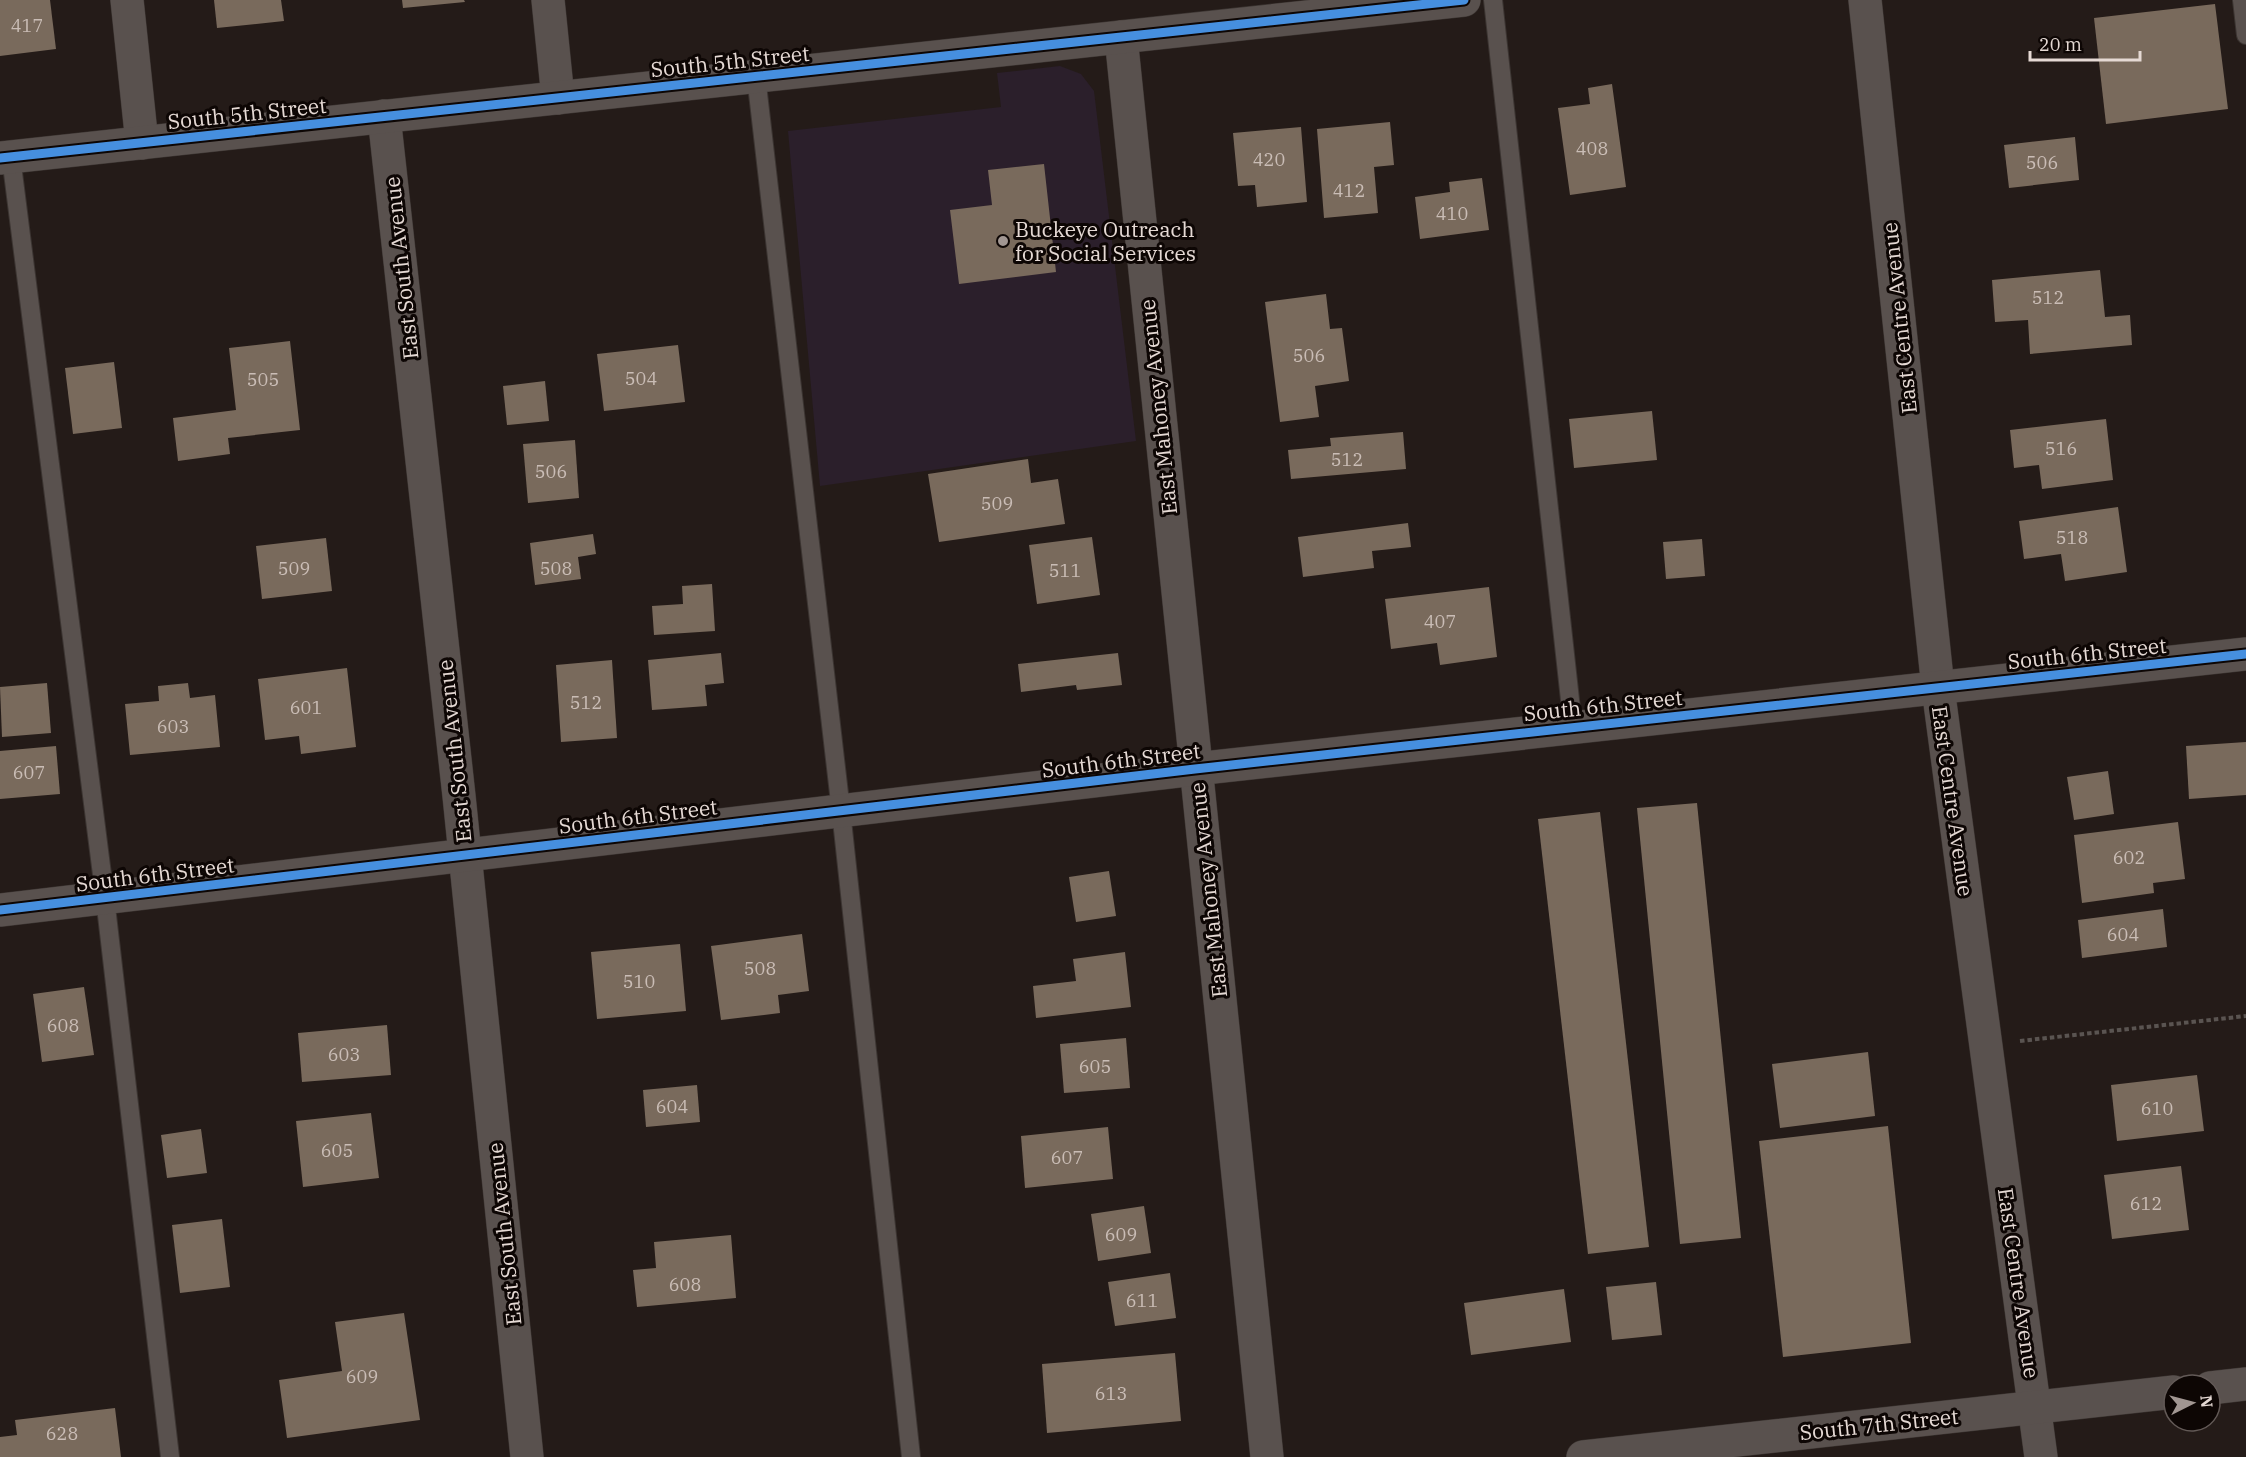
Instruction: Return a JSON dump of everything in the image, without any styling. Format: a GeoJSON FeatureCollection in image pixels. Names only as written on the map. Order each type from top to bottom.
{"type":"FeatureCollection","features":[{"type":"Feature","properties":{"kind":"street"},"geometry":{"type":"LineString","coordinates":[[127,0],[142,143]]}},
{"type":"Feature","properties":{"kind":"street"},"geometry":{"type":"LineString","coordinates":[[548,0],[558,98]]}},
{"type":"Feature","properties":{"kind":"street","name":"South 5th Street"},"geometry":{"type":"LineString","coordinates":[[6,157],[1121,37],[1241,12],[1464,0]]}},
{"type":"Feature","properties":{"kind":"street","name":"East Centre Avenue"},"geometry":{"type":"LineString","coordinates":[[1865,0],[1938,688],[2041,1457]]}},
{"type":"Feature","properties":{"kind":"street","name":"East Mahoney Avenue"},"geometry":{"type":"LineString","coordinates":[[1121,37],[1267,1457]]}},
{"type":"Feature","properties":{"kind":"street","name":"East South Avenue"},"geometry":{"type":"LineString","coordinates":[[384,117],[465,854],[527,1457]]}},
{"type":"Feature","properties":{"kind":"street","name":"South 6th Street"},"geometry":{"type":"LineString","coordinates":[[0,910],[1195,769],[2246,654]]}},
{"type":"Feature","properties":{"kind":"street"},"geometry":{"type":"LineString","coordinates":[[2222,1387],[2246,1384]]}},
{"type":"Feature","properties":{"kind":"street","name":"South 7th Street"},"geometry":{"type":"LineString","coordinates":[[1584,1457],[2162,1393]]}},
{"type":"Feature","properties":{"kind":"lane"},"geometry":{"type":"LineString","coordinates":[[1493,0],[1573,727]]}},
{"type":"Feature","properties":{"kind":"lane"},"geometry":{"type":"LineString","coordinates":[[2242,0],[2246,34]]}},
{"type":"Feature","properties":{"kind":"lane"},"geometry":{"type":"LineString","coordinates":[[756,76],[841,811],[911,1457]]}},
{"type":"Feature","properties":{"kind":"lane"},"geometry":{"type":"LineString","coordinates":[[6,157],[105,898],[170,1457]]}},
{"type":"Feature","properties":{"kind":"path"},"geometry":{"type":"LineString","coordinates":[[1986,1045],[2246,1016]]}},
{"type":"Feature","properties":{"kind":"shaded area"},"geometry":{"type":"Polygon","coordinates":[[[1060,66],[1081,74],[1094,91],[1136,441],[820,486],[788,131],[1001,107],[997,73],[1060,66]]]}},
{"type":"Feature","properties":{"kind":"building"},"geometry":{"type":"Polygon","coordinates":[[[0,0],[50,0],[56,49],[0,56],[0,0]]]}},
{"type":"Feature","properties":{"kind":"building"},"geometry":{"type":"Polygon","coordinates":[[[214,0],[281,0],[284,21],[217,28],[214,0]]]}},
{"type":"Feature","properties":{"kind":"building"},"geometry":{"type":"Polygon","coordinates":[[[402,0],[464,0],[465,2],[403,8],[402,0]]]}},
{"type":"Feature","properties":{"kind":"building"},"geometry":{"type":"Polygon","coordinates":[[[2215,4],[2228,109],[2106,124],[2094,18],[2215,4]]]}},
{"type":"Feature","properties":{"kind":"building"},"geometry":{"type":"Polygon","coordinates":[[[1612,84],[1626,187],[1570,195],[1558,108],[1590,104],[1588,88],[1612,84]]]}},
{"type":"Feature","properties":{"kind":"building"},"geometry":{"type":"Polygon","coordinates":[[[1390,122],[1394,165],[1374,167],[1378,213],[1324,218],[1317,129],[1390,122]]]}},
{"type":"Feature","properties":{"kind":"building"},"geometry":{"type":"Polygon","coordinates":[[[1301,127],[1307,202],[1257,207],[1255,185],[1238,186],[1233,133],[1301,127]]]}},
{"type":"Feature","properties":{"kind":"building"},"geometry":{"type":"Polygon","coordinates":[[[2075,137],[2079,180],[2009,188],[2004,145],[2075,137]]]}},
{"type":"Feature","properties":{"kind":"building","name":"Buckeye Outreach for Social Services"},"geometry":{"type":"Polygon","coordinates":[[[1044,164],[1056,272],[959,284],[950,210],[992,205],[988,170],[1044,164]]]}},
{"type":"Feature","properties":{"kind":"building"},"geometry":{"type":"Polygon","coordinates":[[[1482,178],[1489,230],[1420,239],[1415,197],[1450,192],[1449,182],[1482,178]]]}},
{"type":"Feature","properties":{"kind":"building"},"geometry":{"type":"Polygon","coordinates":[[[2100,270],[2105,317],[2130,315],[2132,345],[2030,354],[2028,320],[1995,322],[1992,280],[2100,270]]]}},
{"type":"Feature","properties":{"kind":"building"},"geometry":{"type":"Polygon","coordinates":[[[1326,294],[1330,329],[1342,328],[1349,381],[1315,386],[1319,417],[1280,422],[1265,302],[1326,294]]]}},
{"type":"Feature","properties":{"kind":"building"},"geometry":{"type":"Polygon","coordinates":[[[290,341],[300,430],[228,438],[230,454],[178,461],[173,418],[236,410],[229,348],[290,341]]]}},
{"type":"Feature","properties":{"kind":"building"},"geometry":{"type":"Polygon","coordinates":[[[678,345],[685,402],[604,411],[597,354],[678,345]]]}},
{"type":"Feature","properties":{"kind":"building"},"geometry":{"type":"Polygon","coordinates":[[[114,362],[122,428],[73,434],[65,368],[114,362]]]}},
{"type":"Feature","properties":{"kind":"building"},"geometry":{"type":"Polygon","coordinates":[[[545,381],[549,421],[507,425],[503,386],[545,381]]]}},
{"type":"Feature","properties":{"kind":"building"},"geometry":{"type":"Polygon","coordinates":[[[1652,411],[1657,460],[1574,468],[1569,419],[1652,411]]]}},
{"type":"Feature","properties":{"kind":"building"},"geometry":{"type":"Polygon","coordinates":[[[2106,419],[2113,480],[2042,489],[2039,465],[2014,468],[2010,430],[2106,419]]]}},
{"type":"Feature","properties":{"kind":"building"},"geometry":{"type":"Polygon","coordinates":[[[1403,432],[1406,469],[1291,479],[1288,450],[1331,446],[1330,438],[1403,432]]]}},
{"type":"Feature","properties":{"kind":"building"},"geometry":{"type":"Polygon","coordinates":[[[575,440],[579,498],[528,503],[523,444],[575,440]]]}},
{"type":"Feature","properties":{"kind":"building"},"geometry":{"type":"Polygon","coordinates":[[[1028,459],[1031,483],[1058,479],[1065,524],[939,542],[928,474],[1028,459]]]}},
{"type":"Feature","properties":{"kind":"building"},"geometry":{"type":"Polygon","coordinates":[[[2118,507],[2127,572],[2065,581],[2061,554],[2024,559],[2019,521],[2118,507]]]}},
{"type":"Feature","properties":{"kind":"building"},"geometry":{"type":"Polygon","coordinates":[[[1408,523],[1411,547],[1372,551],[1374,568],[1303,577],[1298,537],[1408,523]]]}},
{"type":"Feature","properties":{"kind":"building"},"geometry":{"type":"Polygon","coordinates":[[[593,534],[596,554],[578,557],[581,579],[535,585],[530,543],[593,534]]]}},
{"type":"Feature","properties":{"kind":"building"},"geometry":{"type":"Polygon","coordinates":[[[1092,537],[1100,595],[1037,604],[1029,545],[1092,537]]]}},
{"type":"Feature","properties":{"kind":"building"},"geometry":{"type":"Polygon","coordinates":[[[326,538],[332,591],[262,599],[256,546],[326,538]]]}},
{"type":"Feature","properties":{"kind":"building"},"geometry":{"type":"Polygon","coordinates":[[[1702,539],[1705,576],[1666,579],[1663,542],[1702,539]]]}},
{"type":"Feature","properties":{"kind":"building"},"geometry":{"type":"Polygon","coordinates":[[[712,584],[715,631],[654,635],[652,606],[683,604],[682,586],[712,584]]]}},
{"type":"Feature","properties":{"kind":"building"},"geometry":{"type":"Polygon","coordinates":[[[1489,587],[1497,657],[1440,665],[1437,643],[1391,649],[1385,599],[1489,587]]]}},
{"type":"Feature","properties":{"kind":"building"},"geometry":{"type":"Polygon","coordinates":[[[721,653],[724,683],[705,685],[707,706],[652,710],[648,660],[721,653]]]}},
{"type":"Feature","properties":{"kind":"building"},"geometry":{"type":"Polygon","coordinates":[[[1118,653],[1122,685],[1077,690],[1076,685],[1021,692],[1018,664],[1118,653]]]}},
{"type":"Feature","properties":{"kind":"building"},"geometry":{"type":"Polygon","coordinates":[[[612,660],[617,738],[561,742],[556,665],[612,660]]]}},
{"type":"Feature","properties":{"kind":"building"},"geometry":{"type":"Polygon","coordinates":[[[347,668],[356,747],[301,754],[299,736],[265,740],[258,679],[347,668]]]}},
{"type":"Feature","properties":{"kind":"building"},"geometry":{"type":"Polygon","coordinates":[[[47,683],[51,733],[2,737],[0,687],[47,683]]]}},
{"type":"Feature","properties":{"kind":"building"},"geometry":{"type":"Polygon","coordinates":[[[188,683],[190,698],[215,695],[220,747],[130,755],[125,704],[159,701],[158,686],[188,683]]]}},
{"type":"Feature","properties":{"kind":"building"},"geometry":{"type":"Polygon","coordinates":[[[2246,742],[2246,795],[2189,799],[2186,746],[2246,742]]]}},
{"type":"Feature","properties":{"kind":"building"},"geometry":{"type":"Polygon","coordinates":[[[56,746],[60,794],[0,799],[0,751],[56,746]]]}},
{"type":"Feature","properties":{"kind":"building"},"geometry":{"type":"Polygon","coordinates":[[[2108,771],[2114,814],[2074,820],[2067,777],[2108,771]]]}},
{"type":"Feature","properties":{"kind":"building"},"geometry":{"type":"Polygon","coordinates":[[[1697,803],[1741,1238],[1680,1244],[1637,808],[1697,803]]]}},
{"type":"Feature","properties":{"kind":"building"},"geometry":{"type":"Polygon","coordinates":[[[1600,812],[1649,1247],[1588,1254],[1538,819],[1600,812]]]}},
{"type":"Feature","properties":{"kind":"building"},"geometry":{"type":"Polygon","coordinates":[[[2178,822],[2185,879],[2153,883],[2154,893],[2082,903],[2074,835],[2178,822]]]}},
{"type":"Feature","properties":{"kind":"building"},"geometry":{"type":"Polygon","coordinates":[[[1109,871],[1116,916],[1076,922],[1069,877],[1109,871]]]}},
{"type":"Feature","properties":{"kind":"building"},"geometry":{"type":"Polygon","coordinates":[[[2163,909],[2167,947],[2082,958],[2078,920],[2163,909]]]}},
{"type":"Feature","properties":{"kind":"building"},"geometry":{"type":"Polygon","coordinates":[[[802,934],[809,991],[778,995],[780,1013],[721,1020],[711,946],[802,934]]]}},
{"type":"Feature","properties":{"kind":"building"},"geometry":{"type":"Polygon","coordinates":[[[680,944],[686,1011],[597,1019],[591,952],[680,944]]]}},
{"type":"Feature","properties":{"kind":"building"},"geometry":{"type":"Polygon","coordinates":[[[1125,952],[1131,1007],[1036,1018],[1033,986],[1076,981],[1073,959],[1125,952]]]}},
{"type":"Feature","properties":{"kind":"building"},"geometry":{"type":"Polygon","coordinates":[[[84,987],[94,1055],[42,1062],[33,994],[84,987]]]}},
{"type":"Feature","properties":{"kind":"building"},"geometry":{"type":"Polygon","coordinates":[[[387,1025],[391,1075],[302,1082],[298,1033],[387,1025]]]}},
{"type":"Feature","properties":{"kind":"building"},"geometry":{"type":"Polygon","coordinates":[[[1126,1038],[1130,1088],[1064,1093],[1060,1044],[1126,1038]]]}},
{"type":"Feature","properties":{"kind":"building"},"geometry":{"type":"Polygon","coordinates":[[[1868,1052],[1875,1116],[1780,1128],[1772,1064],[1868,1052]]]}},
{"type":"Feature","properties":{"kind":"building"},"geometry":{"type":"Polygon","coordinates":[[[2197,1075],[2204,1131],[2117,1141],[2111,1085],[2197,1075]]]}},
{"type":"Feature","properties":{"kind":"building"},"geometry":{"type":"Polygon","coordinates":[[[697,1085],[700,1122],[646,1127],[643,1090],[697,1085]]]}},
{"type":"Feature","properties":{"kind":"building"},"geometry":{"type":"Polygon","coordinates":[[[371,1113],[379,1178],[303,1187],[296,1121],[371,1113]]]}},
{"type":"Feature","properties":{"kind":"building"},"geometry":{"type":"Polygon","coordinates":[[[1888,1126],[1911,1343],[1783,1357],[1759,1141],[1888,1126]]]}},
{"type":"Feature","properties":{"kind":"building"},"geometry":{"type":"Polygon","coordinates":[[[1108,1127],[1113,1179],[1025,1188],[1021,1136],[1108,1127]]]}},
{"type":"Feature","properties":{"kind":"building"},"geometry":{"type":"Polygon","coordinates":[[[201,1129],[207,1173],[167,1178],[161,1135],[201,1129]]]}},
{"type":"Feature","properties":{"kind":"building"},"geometry":{"type":"Polygon","coordinates":[[[2181,1166],[2189,1230],[2112,1239],[2104,1175],[2181,1166]]]}},
{"type":"Feature","properties":{"kind":"building"},"geometry":{"type":"Polygon","coordinates":[[[1144,1206],[1151,1253],[1098,1261],[1091,1214],[1144,1206]]]}},
{"type":"Feature","properties":{"kind":"building"},"geometry":{"type":"Polygon","coordinates":[[[222,1219],[230,1287],[180,1293],[172,1225],[222,1219]]]}},
{"type":"Feature","properties":{"kind":"building"},"geometry":{"type":"Polygon","coordinates":[[[731,1235],[736,1298],[637,1307],[633,1270],[656,1268],[654,1242],[731,1235]]]}},
{"type":"Feature","properties":{"kind":"building"},"geometry":{"type":"Polygon","coordinates":[[[1170,1273],[1176,1318],[1115,1326],[1108,1282],[1170,1273]]]}},
{"type":"Feature","properties":{"kind":"building"},"geometry":{"type":"Polygon","coordinates":[[[1656,1282],[1662,1335],[1612,1340],[1606,1287],[1656,1282]]]}},
{"type":"Feature","properties":{"kind":"building"},"geometry":{"type":"Polygon","coordinates":[[[1564,1289],[1571,1342],[1471,1355],[1464,1303],[1564,1289]]]}},
{"type":"Feature","properties":{"kind":"building"},"geometry":{"type":"Polygon","coordinates":[[[404,1313],[420,1420],[287,1438],[279,1380],[342,1371],[335,1322],[404,1313]]]}},
{"type":"Feature","properties":{"kind":"building"},"geometry":{"type":"Polygon","coordinates":[[[1175,1353],[1181,1421],[1047,1433],[1042,1364],[1175,1353]]]}},
{"type":"Feature","properties":{"kind":"building"},"geometry":{"type":"Polygon","coordinates":[[[115,1408],[121,1457],[0,1457],[0,1437],[17,1435],[15,1420],[115,1408]]]}},
{"type":"Feature","properties":{"kind":"cycle path"},"geometry":{"type":"LineString","coordinates":[[0,158],[1464,0]]}},
{"type":"Feature","properties":{"kind":"cycle path"},"geometry":{"type":"LineString","coordinates":[[0,910],[1195,769],[2246,654]]}},
{"type":"Feature","properties":{"kind":"place","name":"Buckeye Outreach for Social Services"},"geometry":{"type":"Point","coordinates":[1003,241]}}]}
